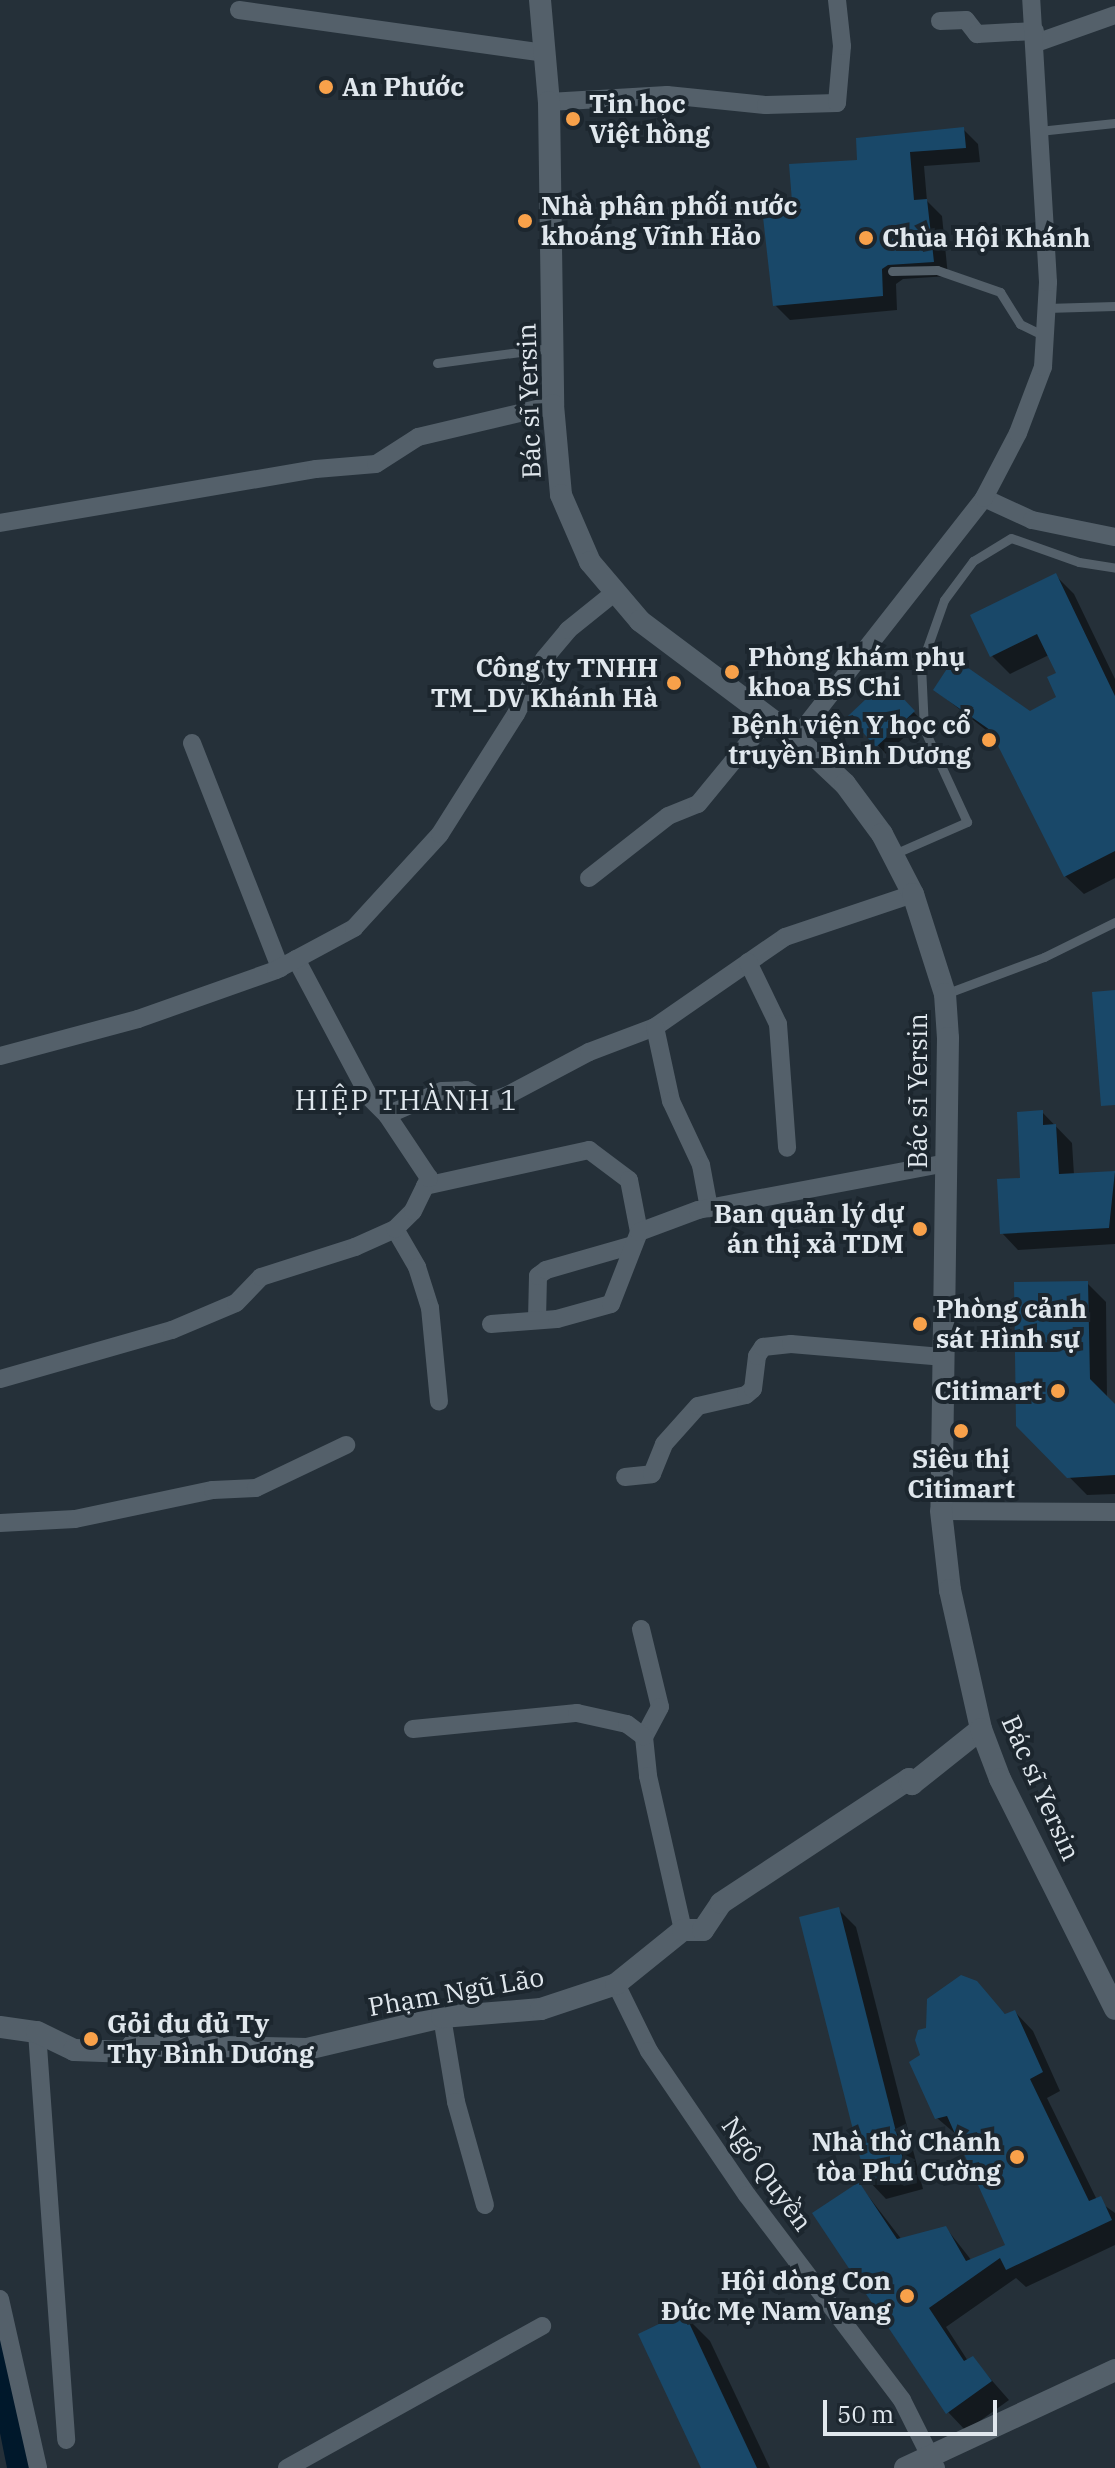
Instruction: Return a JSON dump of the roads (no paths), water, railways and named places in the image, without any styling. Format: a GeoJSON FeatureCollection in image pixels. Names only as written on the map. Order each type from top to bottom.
{"type":"FeatureCollection","features":[{"type":"Feature","properties":{"kind":"main road","name":"Bác sĩ Yersin"},"geometry":{"type":"LineString","coordinates":[[540,0],[549,102],[553,405],[561,495],[590,562],[614,593],[640,621],[767,720],[796,738],[845,784],[894,854],[913,894],[945,994],[947,1163],[941,1511],[950,1590],[981,1729],[1000,1779],[1115,2009]]}},
{"type":"Feature","properties":{"kind":"main road","name":"Phạm Ngũ Lão"},"geometry":{"type":"LineString","coordinates":[[0,2027],[37,2032],[74,2050],[131,2052],[133,2045],[307,2049],[442,2017],[541,2009],[616,1984],[683,1930],[703,1930],[721,1903],[909,1779],[912,1784],[981,1729]]}},
{"type":"Feature","properties":{"kind":"main road"},"geometry":{"type":"LineString","coordinates":[[905,2468],[934,2461],[1115,2370]]}},
{"type":"Feature","properties":{"kind":"street"},"geometry":{"type":"LineString","coordinates":[[549,102],[667,95],[766,105],[837,103],[842,46],[837,0]]}},
{"type":"Feature","properties":{"kind":"street"},"geometry":{"type":"LineString","coordinates":[[796,738],[984,498],[1018,433],[1043,367],[1046,308],[1036,37],[1031,0]]}},
{"type":"Feature","properties":{"kind":"street"},"geometry":{"type":"LineString","coordinates":[[239,10],[544,53]]}},
{"type":"Feature","properties":{"kind":"street"},"geometry":{"type":"LineString","coordinates":[[940,21],[966,20],[977,34],[1036,37],[1115,15]]}},
{"type":"Feature","properties":{"kind":"street"},"geometry":{"type":"LineString","coordinates":[[0,523],[316,469],[376,464],[418,437],[553,405]]}},
{"type":"Feature","properties":{"kind":"street"},"geometry":{"type":"LineString","coordinates":[[984,498],[1032,520],[1115,537]]}},
{"type":"Feature","properties":{"kind":"street"},"geometry":{"type":"LineString","coordinates":[[0,1056],[138,1019],[288,963],[354,928],[440,834],[516,714],[544,659],[568,630],[614,593]]}},
{"type":"Feature","properties":{"kind":"street"},"geometry":{"type":"LineString","coordinates":[[589,878],[668,816],[698,804],[767,720]]}},
{"type":"Feature","properties":{"kind":"street"},"geometry":{"type":"LineString","coordinates":[[0,1379],[172,1330],[236,1303],[261,1277],[355,1247],[395,1229],[413,1211],[429,1178],[387,1115],[370,1098],[288,963],[192,743]]}},
{"type":"Feature","properties":{"kind":"street"},"geometry":{"type":"LineString","coordinates":[[387,1115],[442,1091],[466,1090],[487,1102],[506,1096],[589,1052],[655,1027],[785,937],[913,894]]}},
{"type":"Feature","properties":{"kind":"street"},"geometry":{"type":"LineString","coordinates":[[748,962],[778,1024],[787,1148]]}},
{"type":"Feature","properties":{"kind":"street"},"geometry":{"type":"LineString","coordinates":[[655,1027],[663,1075],[701,1165],[709,1208]]}},
{"type":"Feature","properties":{"kind":"street"},"geometry":{"type":"LineString","coordinates":[[425,1186],[589,1150],[629,1180],[636,1239],[611,1304],[537,1320],[491,1324]]}},
{"type":"Feature","properties":{"kind":"street"},"geometry":{"type":"LineString","coordinates":[[537,1320],[538,1276],[546,1270],[636,1239],[709,1208],[947,1163]]}},
{"type":"Feature","properties":{"kind":"street"},"geometry":{"type":"LineString","coordinates":[[395,1229],[417,1267],[430,1308],[439,1402]]}},
{"type":"Feature","properties":{"kind":"street"},"geometry":{"type":"LineString","coordinates":[[625,1477],[652,1474],[664,1444],[698,1406],[746,1395],[753,1389],[757,1356],[763,1347],[791,1344],[944,1357]]}},
{"type":"Feature","properties":{"kind":"street"},"geometry":{"type":"LineString","coordinates":[[0,1523],[75,1519],[213,1490],[256,1488],[346,1445]]}},
{"type":"Feature","properties":{"kind":"street"},"geometry":{"type":"LineString","coordinates":[[941,1511],[1115,1512]]}},
{"type":"Feature","properties":{"kind":"street"},"geometry":{"type":"LineString","coordinates":[[641,1629],[660,1707],[644,1737],[648,1776],[683,1930]]}},
{"type":"Feature","properties":{"kind":"street"},"geometry":{"type":"LineString","coordinates":[[413,1729],[577,1713],[627,1724],[644,1737]]}},
{"type":"Feature","properties":{"kind":"street","name":"Ngô Quyền"},"geometry":{"type":"LineString","coordinates":[[616,1984],[649,2051],[747,2195],[902,2400],[934,2461]]}},
{"type":"Feature","properties":{"kind":"street"},"geometry":{"type":"LineString","coordinates":[[442,2017],[456,2102],[485,2205]]}},
{"type":"Feature","properties":{"kind":"street"},"geometry":{"type":"LineString","coordinates":[[37,2032],[66,2440]]}},
{"type":"Feature","properties":{"kind":"street"},"geometry":{"type":"LineString","coordinates":[[0,2299],[38,2468]]}},
{"type":"Feature","properties":{"kind":"street"},"geometry":{"type":"LineString","coordinates":[[287,2468],[542,2326]]}},
{"type":"Feature","properties":{"kind":"lane"},"geometry":{"type":"LineString","coordinates":[[1039,131],[1115,123]]}},
{"type":"Feature","properties":{"kind":"lane"},"geometry":{"type":"LineString","coordinates":[[892,271],[937,270],[1000,292],[1020,324],[1045,336]]}},
{"type":"Feature","properties":{"kind":"lane"},"geometry":{"type":"LineString","coordinates":[[1046,308],[1115,306]]}},
{"type":"Feature","properties":{"kind":"lane"},"geometry":{"type":"LineString","coordinates":[[437,363],[554,348]]}},
{"type":"Feature","properties":{"kind":"lane"},"geometry":{"type":"LineString","coordinates":[[894,854],[967,822],[924,729],[921,665],[944,600],[973,561],[1011,538],[1079,562],[1115,568]]}},
{"type":"Feature","properties":{"kind":"lane"},"geometry":{"type":"LineString","coordinates":[[945,994],[1044,957],[1115,922]]}},
{"type":"Feature","properties":{"kind":"water"},"geometry":{"type":"Polygon","coordinates":[[[0,2334],[32,2468],[7,2468],[0,2433],[0,2334]]]}},
{"type":"Feature","properties":{"kind":"place","name":"An Phước"},"geometry":{"type":"Point","coordinates":[326,87]}},
{"type":"Feature","properties":{"kind":"place","name":"Tin học Việt hồng"},"geometry":{"type":"Point","coordinates":[573,119]}},
{"type":"Feature","properties":{"kind":"place","name":"Nhà phân phối nước khoáng Vĩnh Hảo"},"geometry":{"type":"Point","coordinates":[525,221]}},
{"type":"Feature","properties":{"kind":"place","name":"Chùa Hội Khánh"},"geometry":{"type":"Point","coordinates":[866,238]}},
{"type":"Feature","properties":{"kind":"place","name":"Phòng khám phụ khoa BS Chi"},"geometry":{"type":"Point","coordinates":[732,672]}},
{"type":"Feature","properties":{"kind":"place","name":"Công ty TNHH TM_DV Khánh Hà"},"geometry":{"type":"Point","coordinates":[674,683]}},
{"type":"Feature","properties":{"kind":"place","name":"Bệnh viện Y học cổ truyền Bình Dương"},"geometry":{"type":"Point","coordinates":[989,740]}},
{"type":"Feature","properties":{"kind":"place","name":"Ban quản lý dự án thị xả TDM"},"geometry":{"type":"Point","coordinates":[920,1229]}},
{"type":"Feature","properties":{"kind":"place","name":"Phòng cảnh sát Hình sự"},"geometry":{"type":"Point","coordinates":[920,1324]}},
{"type":"Feature","properties":{"kind":"place","name":"Citimart"},"geometry":{"type":"Point","coordinates":[1058,1391]}},
{"type":"Feature","properties":{"kind":"place","name":"Siêu thị Citimart"},"geometry":{"type":"Point","coordinates":[961,1431]}},
{"type":"Feature","properties":{"kind":"place","name":"Gỏi đu đủ Ty Thy Bình Dương"},"geometry":{"type":"Point","coordinates":[91,2039]}},
{"type":"Feature","properties":{"kind":"place","name":"Nhà thờ Chánh tòa Phú Cường"},"geometry":{"type":"Point","coordinates":[1017,2157]}},
{"type":"Feature","properties":{"kind":"place","name":"Hội dòng Con Đức Mẹ Nam Vang"},"geometry":{"type":"Point","coordinates":[907,2296]}},
{"type":"Feature","properties":{"kind":"district","name":"HIỆP THÀNH 1"},"geometry":{"type":"Point","coordinates":[407,1100]}}]}
